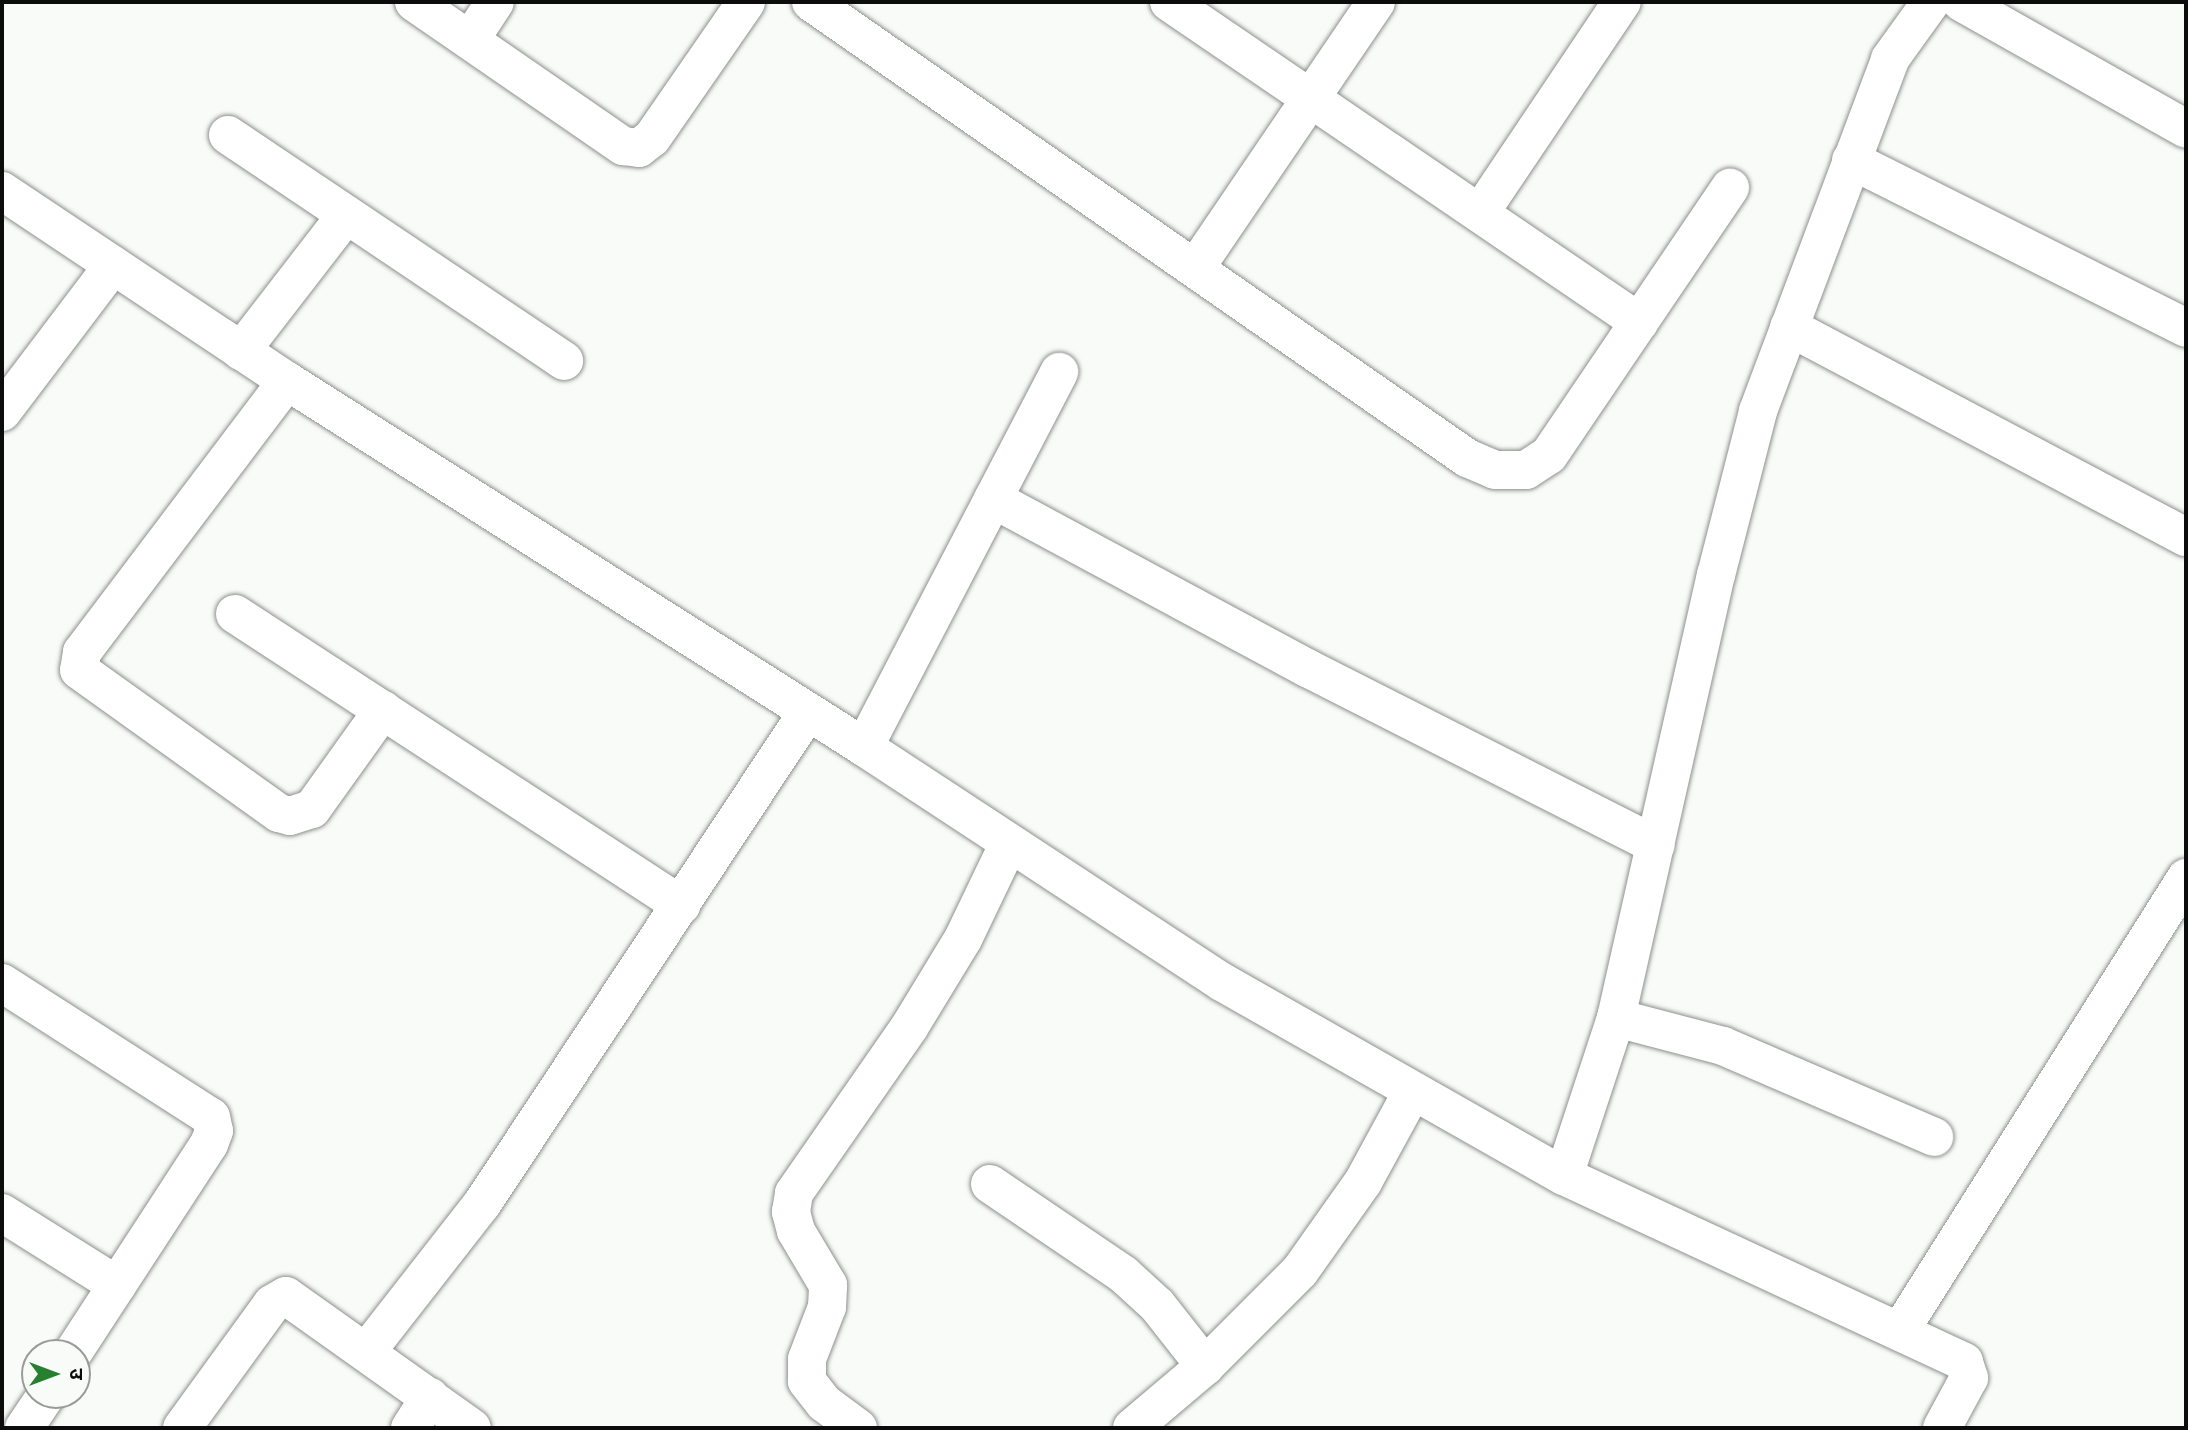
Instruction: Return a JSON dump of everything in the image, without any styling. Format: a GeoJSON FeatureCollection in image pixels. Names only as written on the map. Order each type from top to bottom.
{"type":"FeatureCollection","features":[{"type":"Feature","properties":{"kind":"street"},"geometry":{"type":"LineString","coordinates":[[414,2],[623,146],[639,148],[652,138],[746,2]]}},
{"type":"Feature","properties":{"kind":"street"},"geometry":{"type":"LineString","coordinates":[[470,40],[495,2]]}},
{"type":"Feature","properties":{"kind":"street"},"geometry":{"type":"LineString","coordinates":[[811,2],[1196,267],[1467,458],[1495,470],[1527,470],[1549,455],[1730,188]]}},
{"type":"Feature","properties":{"kind":"street"},"geometry":{"type":"LineString","coordinates":[[1169,2],[1639,322]]}},
{"type":"Feature","properties":{"kind":"street"},"geometry":{"type":"LineString","coordinates":[[1196,267],[1376,2]]}},
{"type":"Feature","properties":{"kind":"street"},"geometry":{"type":"LineString","coordinates":[[1480,213],[1622,2]]}},
{"type":"Feature","properties":{"kind":"street"},"geometry":{"type":"LineString","coordinates":[[1564,1177],[1616,1018],[1716,575],[1758,411],[1890,59],[1931,2]]}},
{"type":"Feature","properties":{"kind":"street"},"geometry":{"type":"LineString","coordinates":[[1961,2],[2186,129]]}},
{"type":"Feature","properties":{"kind":"street"},"geometry":{"type":"LineString","coordinates":[[228,135],[564,361]]}},
{"type":"Feature","properties":{"kind":"street"},"geometry":{"type":"LineString","coordinates":[[1851,160],[2186,328]]}},
{"type":"Feature","properties":{"kind":"street"},"geometry":{"type":"LineString","coordinates":[[2,191],[287,382],[864,747],[1222,982],[1564,1177],[1946,1352],[1968,1369],[1969,1378],[1942,1428]]}},
{"type":"Feature","properties":{"kind":"street"},"geometry":{"type":"LineString","coordinates":[[241,351],[346,215]]}},
{"type":"Feature","properties":{"kind":"street"},"geometry":{"type":"LineString","coordinates":[[2,412],[113,265]]}},
{"type":"Feature","properties":{"kind":"street"},"geometry":{"type":"LineString","coordinates":[[1789,327],[2186,537]]}},
{"type":"Feature","properties":{"kind":"street"},"geometry":{"type":"LineString","coordinates":[[864,747],[1059,372]]}},
{"type":"Feature","properties":{"kind":"street"},"geometry":{"type":"LineString","coordinates":[[287,382],[82,652],[79,670],[278,813],[290,816],[312,809],[383,710]]}},
{"type":"Feature","properties":{"kind":"street"},"geometry":{"type":"LineString","coordinates":[[993,499],[1307,668],[1656,845]]}},
{"type":"Feature","properties":{"kind":"street"},"geometry":{"type":"LineString","coordinates":[[235,614],[681,905]]}},
{"type":"Feature","properties":{"kind":"street"},"geometry":{"type":"LineString","coordinates":[[367,1351],[482,1205],[807,713]]}},
{"type":"Feature","properties":{"kind":"street"},"geometry":{"type":"LineString","coordinates":[[858,1428],[824,1403],[807,1381],[807,1359],[827,1307],[828,1285],[796,1231],[791,1212],[794,1193],[943,972],[1009,843]]}},
{"type":"Feature","properties":{"kind":"street"},"geometry":{"type":"LineString","coordinates":[[1900,1331],[2186,878]]}},
{"type":"Feature","properties":{"kind":"street"},"geometry":{"type":"LineString","coordinates":[[2,983],[211,1117],[214,1131],[209,1144],[82,1339]]}},
{"type":"Feature","properties":{"kind":"street"},"geometry":{"type":"LineString","coordinates":[[1616,1018],[1723,1046],[1934,1138]]}},
{"type":"Feature","properties":{"kind":"street"},"geometry":{"type":"LineString","coordinates":[[1132,1428],[1205,1366],[1300,1271],[1363,1182],[1412,1092]]}},
{"type":"Feature","properties":{"kind":"street"},"geometry":{"type":"LineString","coordinates":[[990,1184],[1123,1274],[1175,1325],[1205,1366]]}},
{"type":"Feature","properties":{"kind":"street"},"geometry":{"type":"LineString","coordinates":[[2,1213],[117,1286]]}},
{"type":"Feature","properties":{"kind":"street"},"geometry":{"type":"LineString","coordinates":[[182,1428],[279,1298],[293,1297],[367,1351],[420,1413],[472,1428]]}},
{"type":"Feature","properties":{"kind":"street"},"geometry":{"type":"LineString","coordinates":[[24,1428],[37,1409]]}}]}
